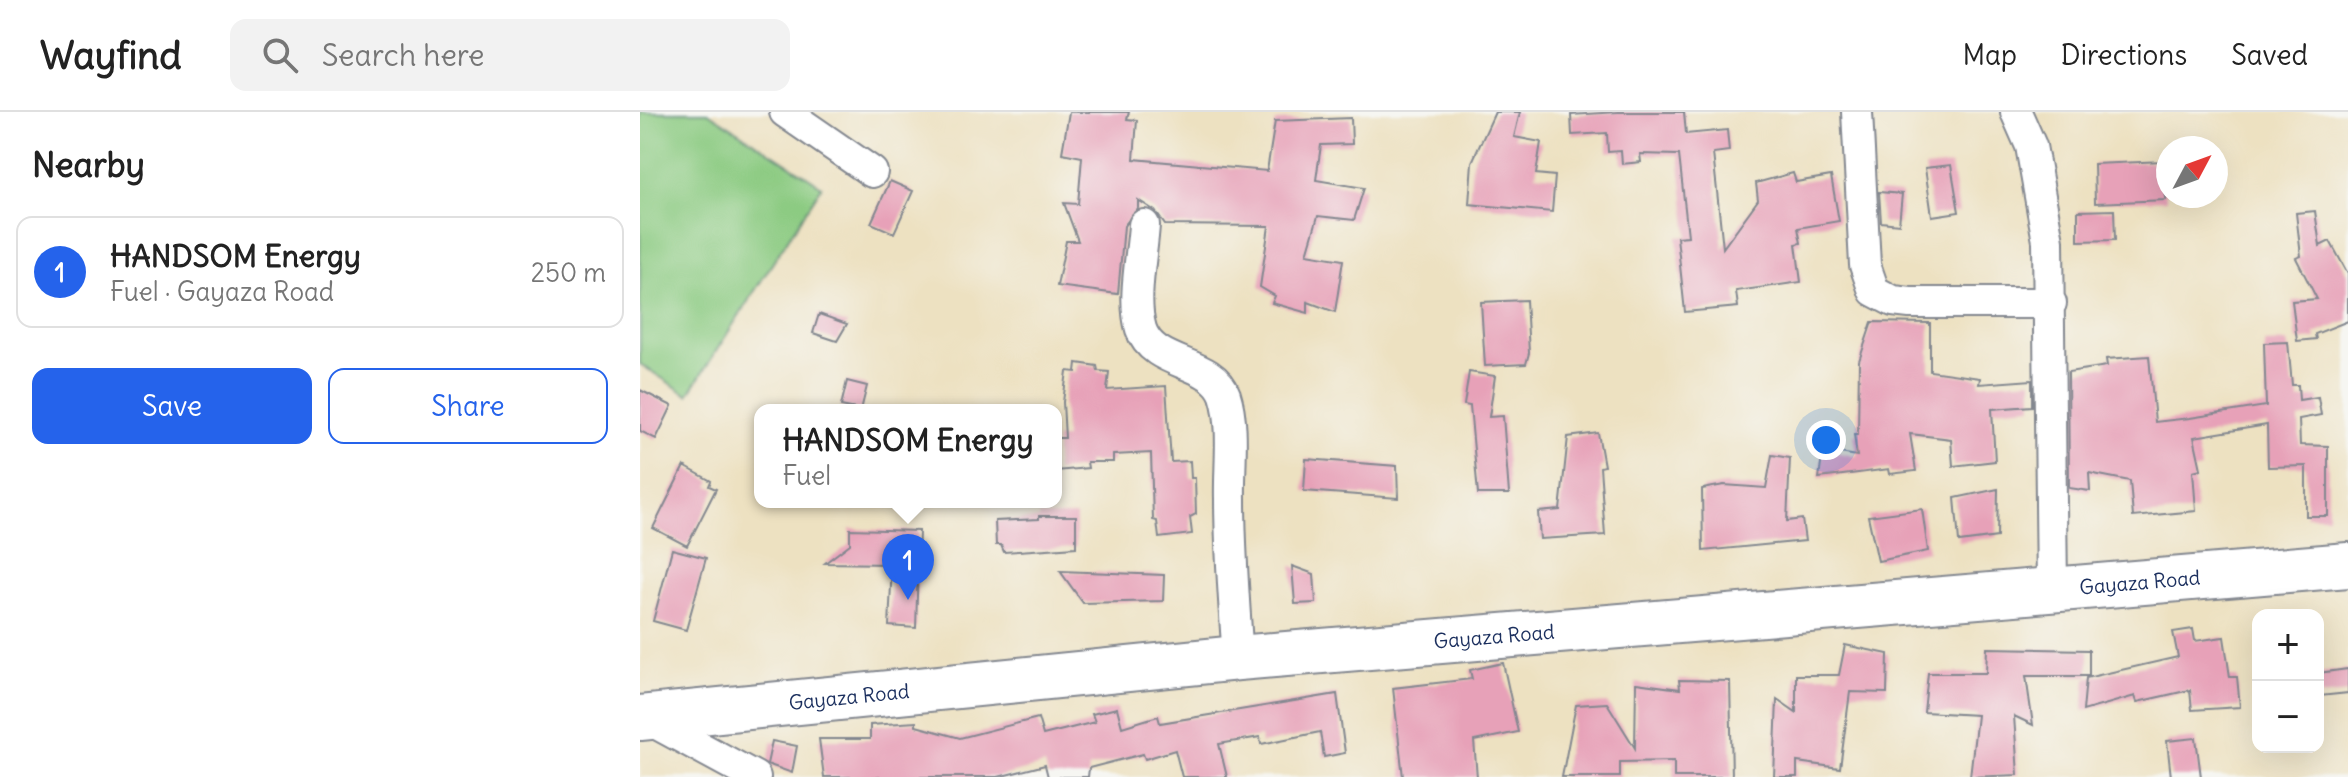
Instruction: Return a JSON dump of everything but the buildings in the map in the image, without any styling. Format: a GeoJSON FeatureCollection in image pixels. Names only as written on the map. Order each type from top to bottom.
{"type":"FeatureCollection","features":[{"type":"Feature","properties":{"kind":"main road","name":"Gayaza Road"},"geometry":{"type":"LineString","coordinates":[[643,718],[1238,658],[2348,565]]}},
{"type":"Feature","properties":{"kind":"street"},"geometry":{"type":"LineString","coordinates":[[785,112],[872,172]]}},
{"type":"Feature","properties":{"kind":"street"},"geometry":{"type":"LineString","coordinates":[[1857,112],[1865,265],[1874,291],[1893,301],[1910,303],[2051,303]]}},
{"type":"Feature","properties":{"kind":"street"},"geometry":{"type":"LineString","coordinates":[[2016,112],[2031,146],[2048,241],[2052,590]]}},
{"type":"Feature","properties":{"kind":"street"},"geometry":{"type":"LineString","coordinates":[[1144,225],[1138,306],[1142,332],[1164,355],[1206,375],[1224,394],[1238,658]]}},
{"type":"Feature","properties":{"kind":"street"},"geometry":{"type":"LineString","coordinates":[[643,718],[755,777]]}},
{"type":"Feature","properties":{"kind":"green space"},"geometry":{"type":"Polygon","coordinates":[[[640,112],[708,112],[822,186],[688,395],[640,364],[640,112]]]}},
{"type":"Feature","properties":{"kind":"place","name":"HANDSOM Energy"},"geometry":{"type":"Point","coordinates":[908,600]}}]}
